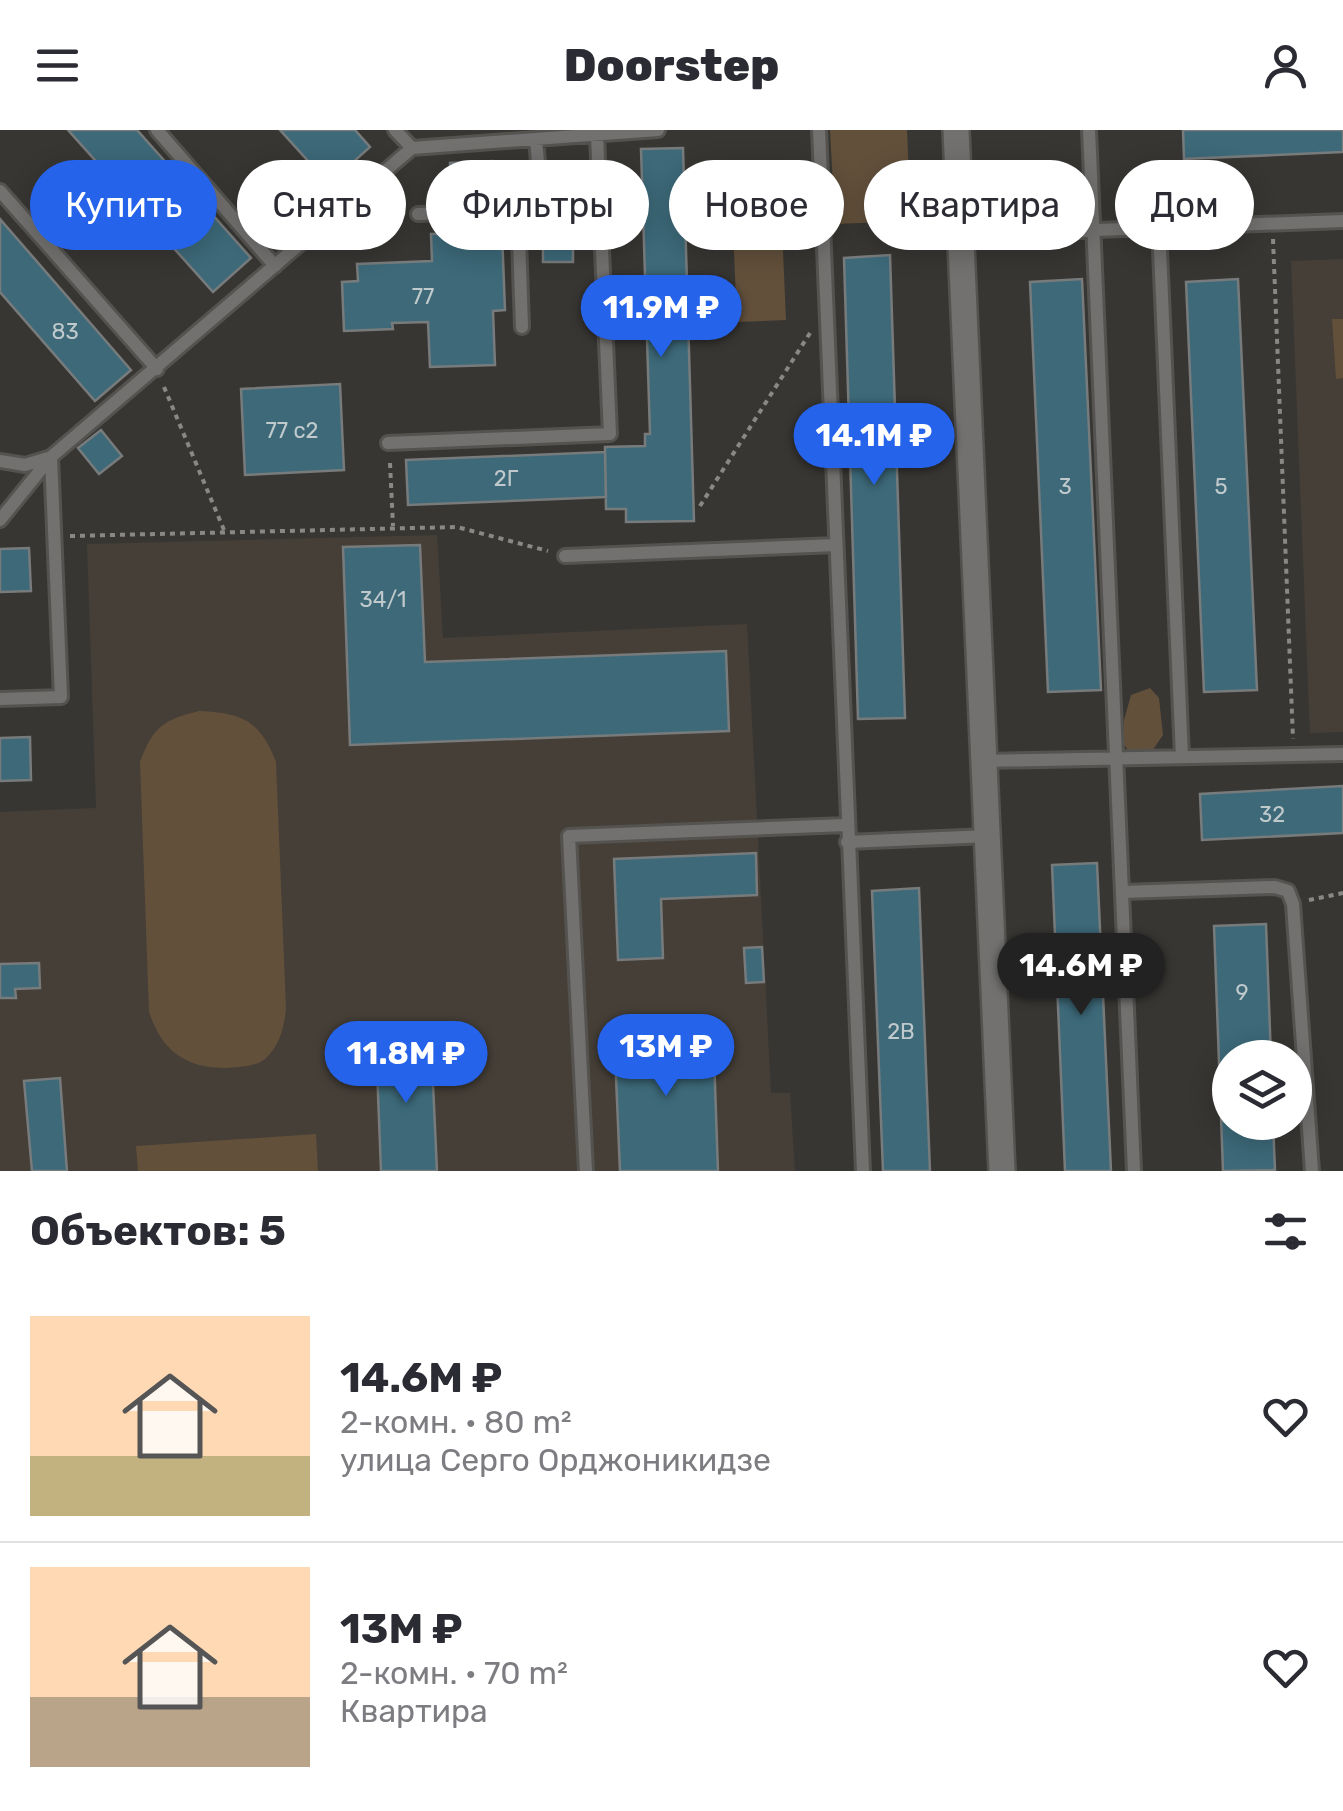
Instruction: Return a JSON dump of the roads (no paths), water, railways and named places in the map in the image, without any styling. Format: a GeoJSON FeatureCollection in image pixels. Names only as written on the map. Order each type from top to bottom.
{"type":"FeatureCollection","features":[{"type":"Feature","properties":{"kind":"street"},"geometry":{"type":"LineString","coordinates":[[956,130],[957,160]]}},
{"type":"Feature","properties":{"kind":"street"},"geometry":{"type":"LineString","coordinates":[[961,250],[1002,1171]]}},
{"type":"Feature","properties":{"kind":"lane"},"geometry":{"type":"LineString","coordinates":[[157,130],[275,266]]}},
{"type":"Feature","properties":{"kind":"lane"},"geometry":{"type":"LineString","coordinates":[[395,130],[412,148]]}},
{"type":"Feature","properties":{"kind":"lane"},"geometry":{"type":"LineString","coordinates":[[0,520],[51,457],[412,148],[658,130]]}},
{"type":"Feature","properties":{"kind":"lane"},"geometry":{"type":"LineString","coordinates":[[819,130],[863,1171]]}},
{"type":"Feature","properties":{"kind":"lane"},"geometry":{"type":"LineString","coordinates":[[1089,130],[1090,160]]}},
{"type":"Feature","properties":{"kind":"lane"},"geometry":{"type":"LineString","coordinates":[[388,443],[610,434],[597,135]]}},
{"type":"Feature","properties":{"kind":"lane"},"geometry":{"type":"LineString","coordinates":[[536,140],[538,160]]}},
{"type":"Feature","properties":{"kind":"lane"},"geometry":{"type":"LineString","coordinates":[[0,190],[156,369]]}},
{"type":"Feature","properties":{"kind":"lane"},"geometry":{"type":"LineString","coordinates":[[418,214],[426,214]]}},
{"type":"Feature","properties":{"kind":"lane"},"geometry":{"type":"LineString","coordinates":[[1254,224],[1343,221]]}},
{"type":"Feature","properties":{"kind":"lane"},"geometry":{"type":"LineString","coordinates":[[519,250],[522,328]]}},
{"type":"Feature","properties":{"kind":"lane"},"geometry":{"type":"LineString","coordinates":[[1095,250],[1134,1171]]}},
{"type":"Feature","properties":{"kind":"lane"},"geometry":{"type":"LineString","coordinates":[[1160,250],[1182,757]]}},
{"type":"Feature","properties":{"kind":"lane"},"geometry":{"type":"LineString","coordinates":[[0,461],[25,465],[51,457]]}},
{"type":"Feature","properties":{"kind":"lane"},"geometry":{"type":"LineString","coordinates":[[0,699],[61,697],[51,457]]}},
{"type":"Feature","properties":{"kind":"lane"},"geometry":{"type":"LineString","coordinates":[[565,556],[836,545]]}},
{"type":"Feature","properties":{"kind":"lane"},"geometry":{"type":"LineString","coordinates":[[984,761],[1343,754]]}},
{"type":"Feature","properties":{"kind":"lane"},"geometry":{"type":"LineString","coordinates":[[586,1171],[569,836],[846,825]]}},
{"type":"Feature","properties":{"kind":"lane"},"geometry":{"type":"LineString","coordinates":[[847,842],[988,836]]}},
{"type":"Feature","properties":{"kind":"lane"},"geometry":{"type":"LineString","coordinates":[[1122,892],[1276,887],[1288,891],[1293,904],[1312,1171]]}}]}
